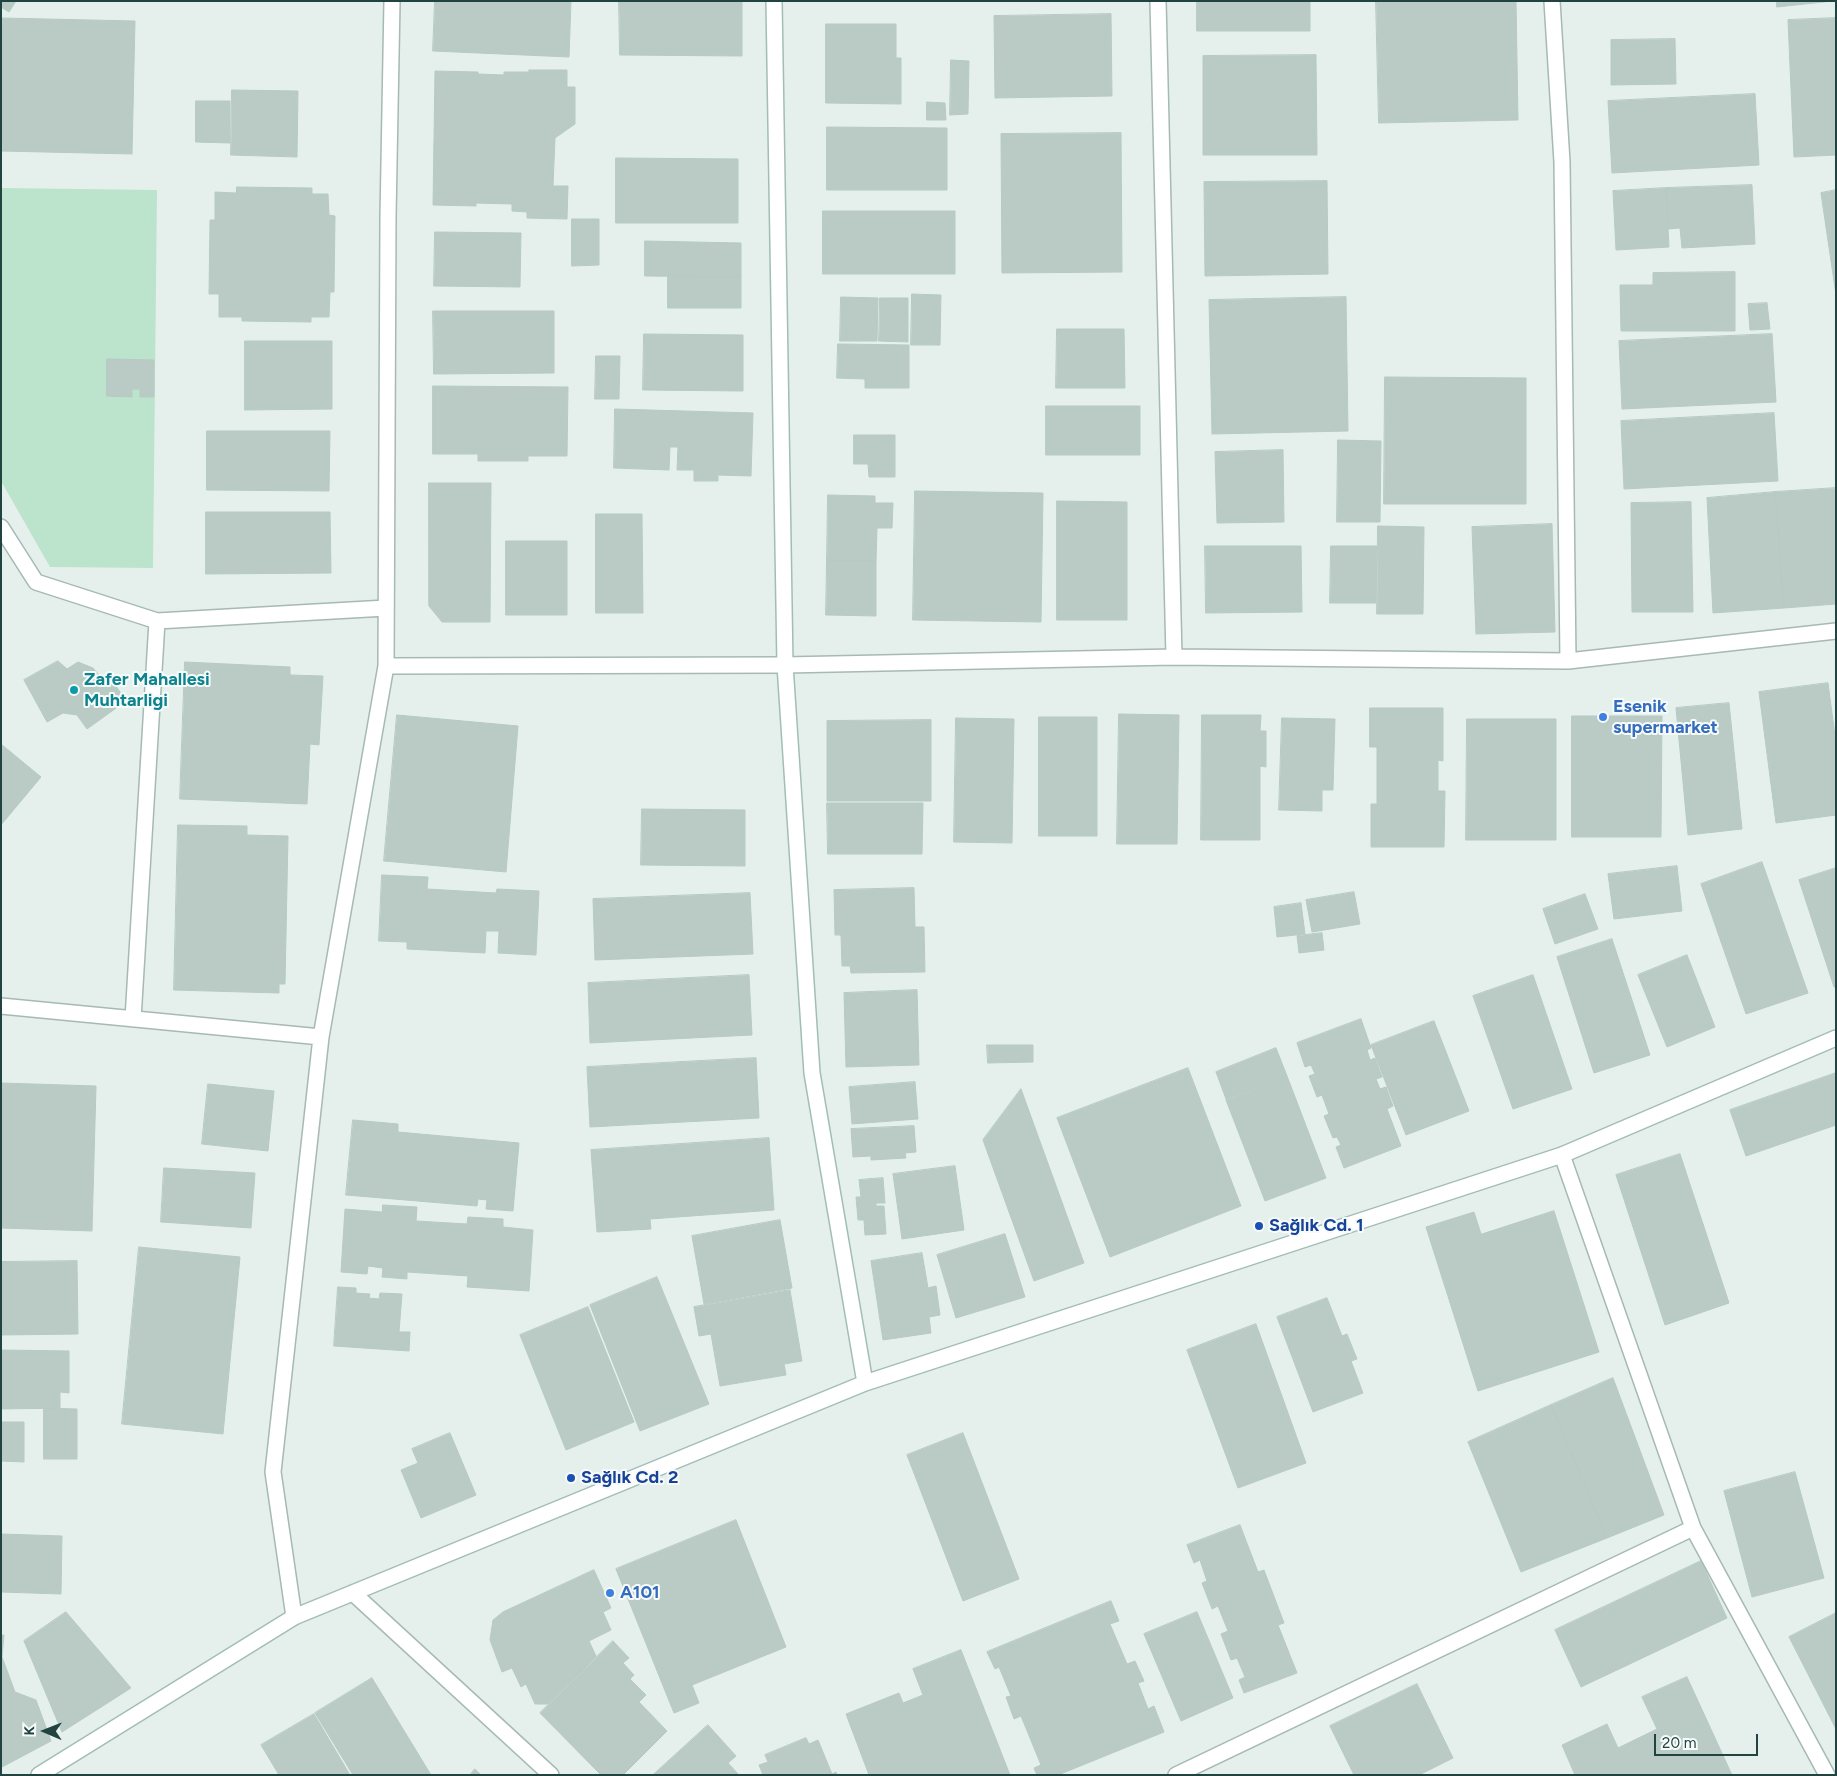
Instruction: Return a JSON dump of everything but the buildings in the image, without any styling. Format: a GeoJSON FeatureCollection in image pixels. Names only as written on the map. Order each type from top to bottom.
{"type":"FeatureCollection","features":[{"type":"Feature","properties":{"kind":"street"},"geometry":{"type":"LineString","coordinates":[[294,1617],[273,1472],[321,1037],[386,666],[388,217],[392,1]]}},
{"type":"Feature","properties":{"kind":"street"},"geometry":{"type":"LineString","coordinates":[[774,1],[784,665],[812,1073],[865,1383]]}},
{"type":"Feature","properties":{"kind":"street"},"geometry":{"type":"LineString","coordinates":[[1158,1],[1174,657]]}},
{"type":"Feature","properties":{"kind":"street"},"geometry":{"type":"LineString","coordinates":[[1552,1],[1562,162],[1568,662]]}},
{"type":"Feature","properties":{"kind":"street"},"geometry":{"type":"LineString","coordinates":[[1,527],[36,582],[157,621],[386,608]]}},
{"type":"Feature","properties":{"kind":"street"},"geometry":{"type":"LineString","coordinates":[[133,1019],[157,621]]}},
{"type":"Feature","properties":{"kind":"street"},"geometry":{"type":"LineString","coordinates":[[386,666],[784,665],[1174,657],[1568,662],[1836,631]]}},
{"type":"Feature","properties":{"kind":"street"},"geometry":{"type":"LineString","coordinates":[[1,1006],[321,1037]]}},
{"type":"Feature","properties":{"kind":"street"},"geometry":{"type":"LineString","coordinates":[[39,1775],[294,1617],[865,1383],[1562,1155],[1836,1038]]}},
{"type":"Feature","properties":{"kind":"street"},"geometry":{"type":"LineString","coordinates":[[1562,1155],[1693,1528],[1827,1775]]}},
{"type":"Feature","properties":{"kind":"street"},"geometry":{"type":"LineString","coordinates":[[1176,1775],[1693,1528]]}},
{"type":"Feature","properties":{"kind":"street"},"geometry":{"type":"LineString","coordinates":[[353,1593],[551,1775]]}},
{"type":"Feature","properties":{"kind":"green space"},"geometry":{"type":"Polygon","coordinates":[[[1,188],[157,190],[153,568],[50,567],[1,481],[1,188]]]}},
{"type":"Feature","properties":{"kind":"place","name":"Zafer Mahallesi Muhtarligi"},"geometry":{"type":"Point","coordinates":[74,690]}},
{"type":"Feature","properties":{"kind":"place","name":"Esenik supermarket"},"geometry":{"type":"Point","coordinates":[1603,717]}},
{"type":"Feature","properties":{"kind":"place","name":"Sağlık Cd. 1"},"geometry":{"type":"Point","coordinates":[1259,1226]}},
{"type":"Feature","properties":{"kind":"place","name":"Sağlık Cd. 2"},"geometry":{"type":"Point","coordinates":[571,1478]}},
{"type":"Feature","properties":{"kind":"place","name":"A101"},"geometry":{"type":"Point","coordinates":[610,1593]}}]}
